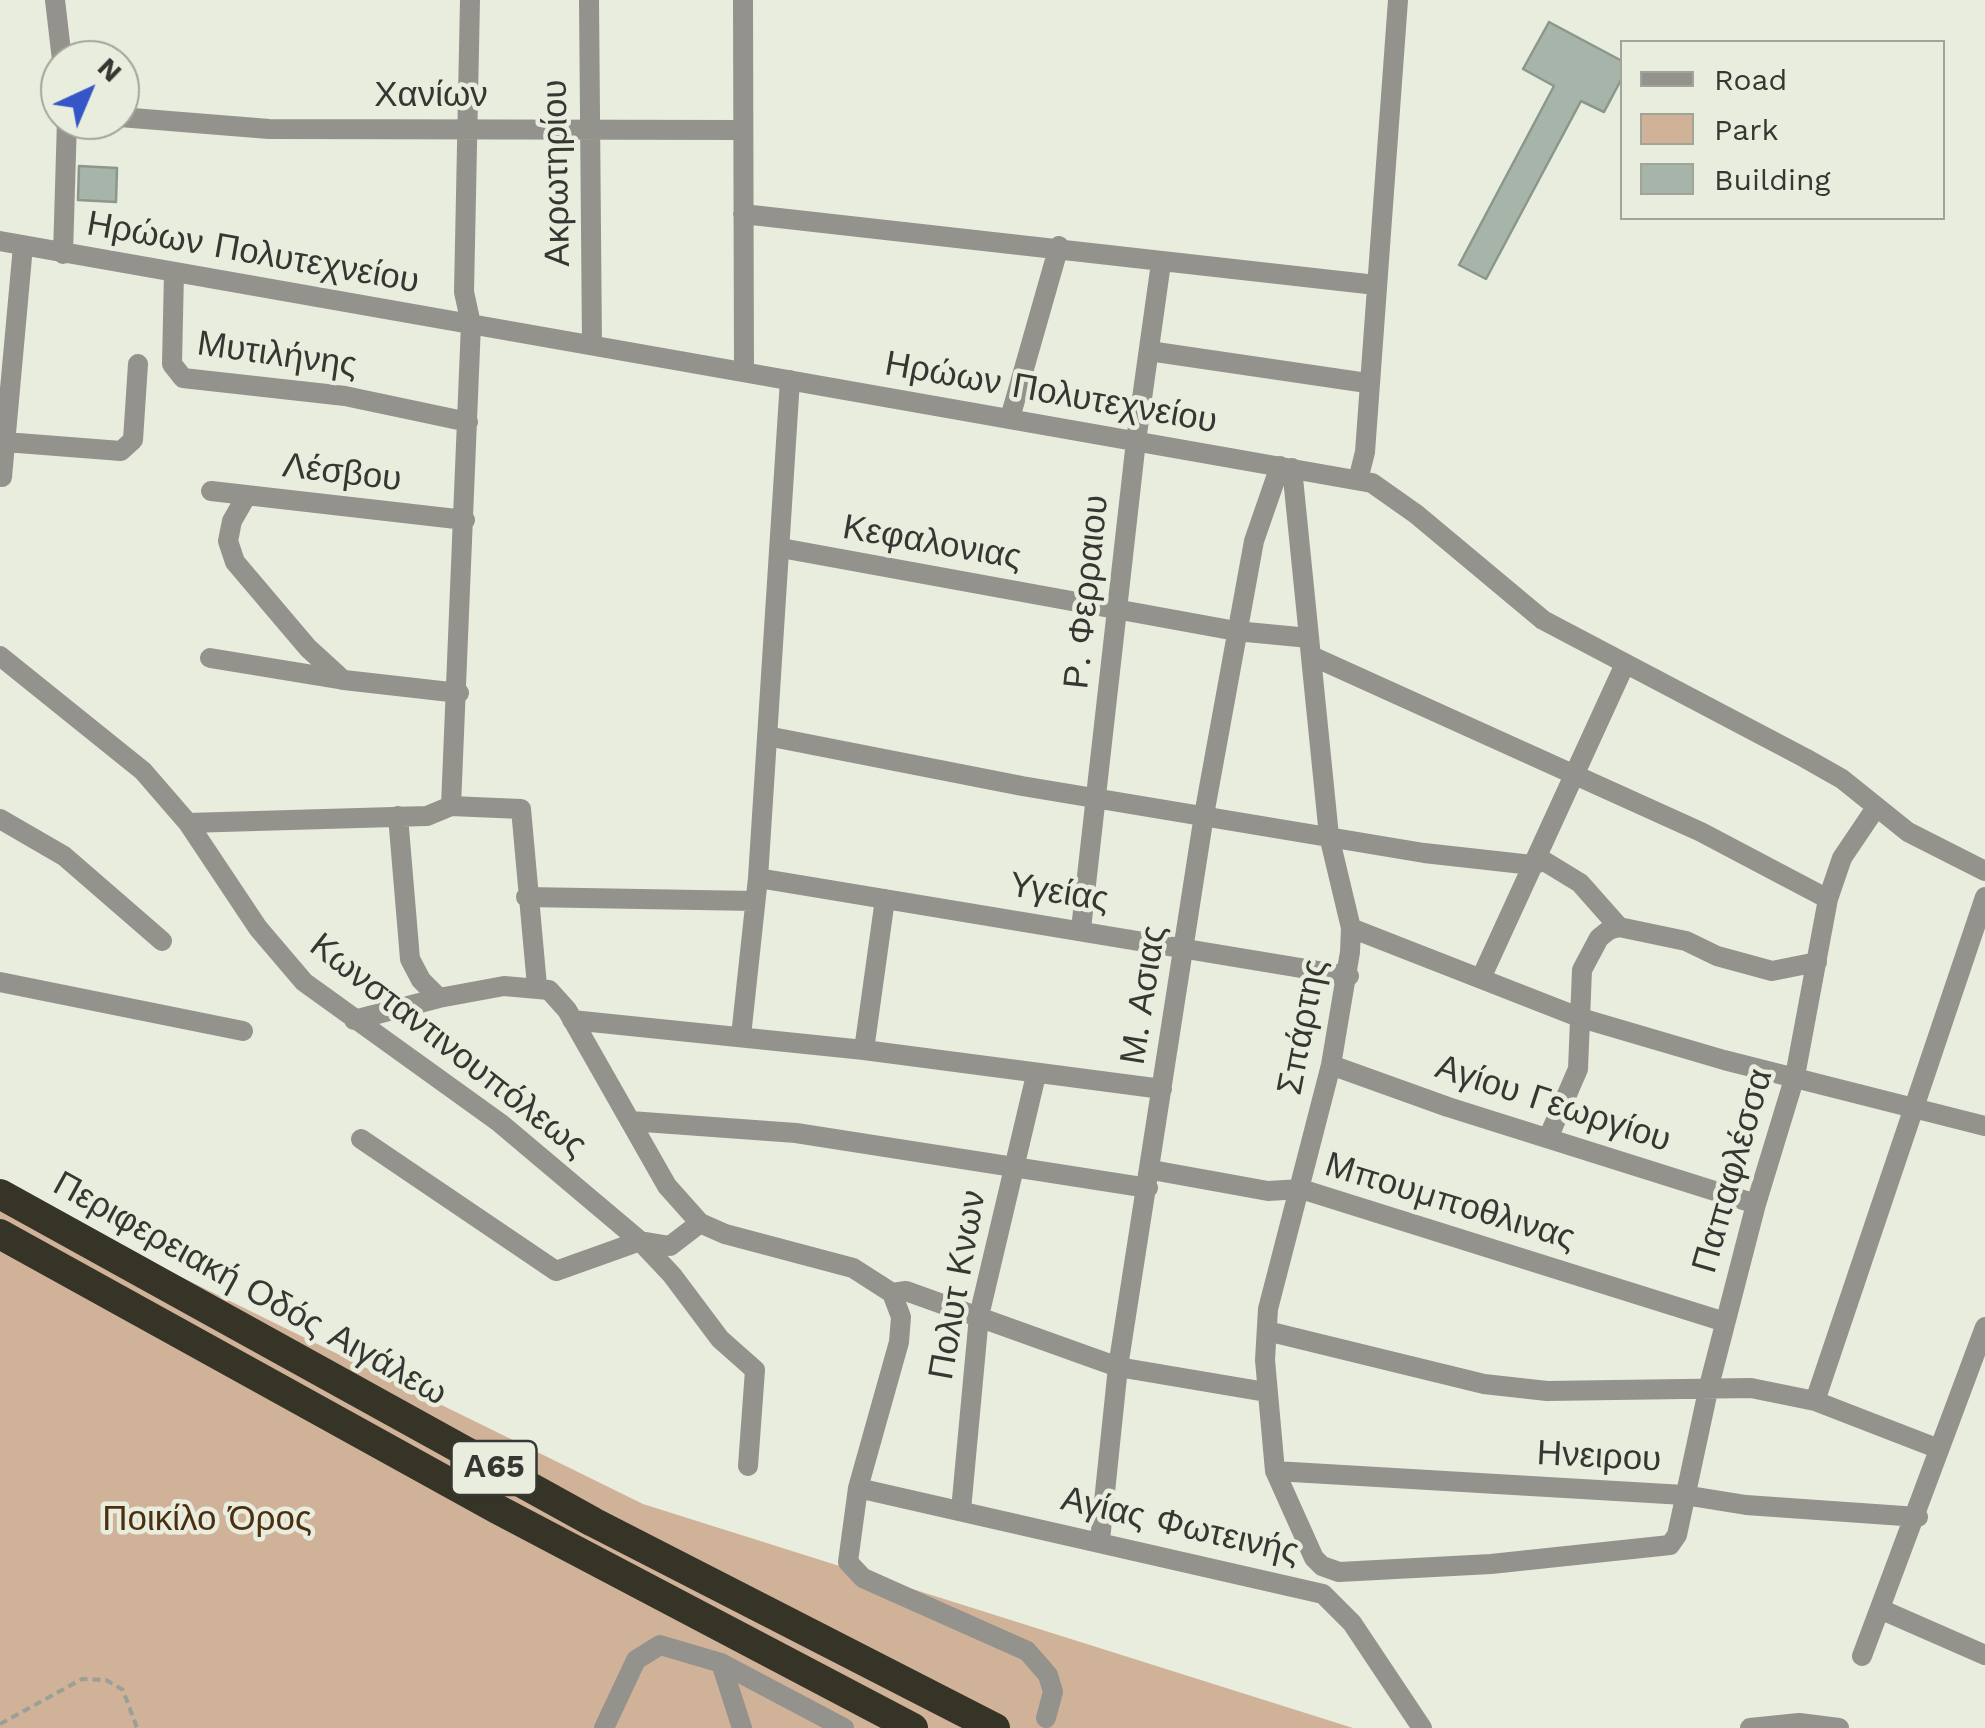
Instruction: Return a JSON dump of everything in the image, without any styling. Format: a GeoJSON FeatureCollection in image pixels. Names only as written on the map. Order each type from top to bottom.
{"type":"FeatureCollection","features":[{"type":"Feature","properties":{"kind":"highway","name":"Περιφερειακή Οδός Αιγάλεω"},"geometry":{"type":"LineString","coordinates":[[0,1194],[593,1522],[996,1728]]}},
{"type":"Feature","properties":{"kind":"highway","name":"Περιφερειακή Οδός Αιγάλεω"},"geometry":{"type":"LineString","coordinates":[[0,1234],[528,1526],[913,1728]]}},
{"type":"Feature","properties":{"kind":"street"},"geometry":{"type":"LineString","coordinates":[[56,0],[60,40]]}},
{"type":"Feature","properties":{"kind":"street"},"geometry":{"type":"LineString","coordinates":[[451,806],[459,693],[471,324],[464,292],[470,0]]}},
{"type":"Feature","properties":{"kind":"street","name":"Ακρωτηρίου"},"geometry":{"type":"LineString","coordinates":[[590,0],[592,344]]}},
{"type":"Feature","properties":{"kind":"street"},"geometry":{"type":"LineString","coordinates":[[743,0],[744,372]]}},
{"type":"Feature","properties":{"kind":"street"},"geometry":{"type":"LineString","coordinates":[[1358,480],[1364,452],[1398,0]]}},
{"type":"Feature","properties":{"kind":"street","name":"Χανίων"},"geometry":{"type":"LineString","coordinates":[[140,118],[269,128],[742,130]]}},
{"type":"Feature","properties":{"kind":"street"},"geometry":{"type":"LineString","coordinates":[[64,254],[67,140]]}},
{"type":"Feature","properties":{"kind":"street"},"geometry":{"type":"LineString","coordinates":[[743,214],[1059,246],[1161,263],[1376,285]]}},
{"type":"Feature","properties":{"kind":"street","name":"Ηρώων Πολυτεχνείου"},"geometry":{"type":"LineString","coordinates":[[0,242],[1358,480],[1385,490],[1543,620],[1806,758],[1842,779],[1875,810],[1985,871]]}},
{"type":"Feature","properties":{"kind":"street"},"geometry":{"type":"LineString","coordinates":[[2,477],[23,246]]}},
{"type":"Feature","properties":{"kind":"street"},"geometry":{"type":"LineString","coordinates":[[1010,418],[1059,246]]}},
{"type":"Feature","properties":{"kind":"street","name":"Ρ. Φερραιου"},"geometry":{"type":"LineString","coordinates":[[1081,928],[1136,440],[1161,263]]}},
{"type":"Feature","properties":{"kind":"street","name":"Μυτιλήνης"},"geometry":{"type":"LineString","coordinates":[[174,272],[172,362],[180,376],[345,396],[468,422]]}},
{"type":"Feature","properties":{"kind":"street"},"geometry":{"type":"LineString","coordinates":[[1149,351],[1367,383]]}},
{"type":"Feature","properties":{"kind":"street"},"geometry":{"type":"LineString","coordinates":[[5,442],[121,451],[132,440],[138,364]]}},
{"type":"Feature","properties":{"kind":"street"},"geometry":{"type":"LineString","coordinates":[[741,1036],[758,878],[790,380]]}},
{"type":"Feature","properties":{"kind":"street","name":"Μ. Ασιας"},"geometry":{"type":"LineString","coordinates":[[1100,1540],[1118,1367],[1236,631],[1254,541],[1286,467]]}},
{"type":"Feature","properties":{"kind":"street","name":"Σπάρτης"},"geometry":{"type":"LineString","coordinates":[[1286,467],[1311,647],[1329,836],[1351,928],[1349,976],[1331,1064],[1274,1282],[1266,1392],[1275,1471],[1314,1558],[1339,1572],[1660,1549]]}},
{"type":"Feature","properties":{"kind":"street","name":"Λέσβου"},"geometry":{"type":"LineString","coordinates":[[212,490],[465,520]]}},
{"type":"Feature","properties":{"kind":"street"},"geometry":{"type":"LineString","coordinates":[[246,495],[232,521],[228,542],[235,562],[308,648],[344,680]]}},
{"type":"Feature","properties":{"kind":"street","name":"Κεφαλονιας"},"geometry":{"type":"LineString","coordinates":[[780,548],[1311,647],[1575,776],[1700,832],[1828,898]]}},
{"type":"Feature","properties":{"kind":"street","name":"Κωνσταντινουπόλεως"},"geometry":{"type":"LineString","coordinates":[[0,657],[142,771],[188,823],[285,964],[354,1020],[500,1123],[640,1241],[720,1338],[755,1370],[748,1466]]}},
{"type":"Feature","properties":{"kind":"street"},"geometry":{"type":"LineString","coordinates":[[210,658],[344,680],[459,693]]}},
{"type":"Feature","properties":{"kind":"street"},"geometry":{"type":"LineString","coordinates":[[1482,976],[1625,664]]}},
{"type":"Feature","properties":{"kind":"street"},"geometry":{"type":"LineString","coordinates":[[767,736],[1022,786],[1424,854],[1532,865],[1544,861],[1560,869],[1619,927],[1686,940],[1748,966],[1772,971],[1817,962]]}},
{"type":"Feature","properties":{"kind":"street"},"geometry":{"type":"LineString","coordinates":[[188,823],[428,816],[451,806],[521,809],[537,986]]}},
{"type":"Feature","properties":{"kind":"street","name":"Παπαφλέσσα"},"geometry":{"type":"LineString","coordinates":[[1660,1549],[1670,1546],[1677,1536],[1725,1322],[1795,1076],[1828,898],[1842,858],[1875,810]]}},
{"type":"Feature","properties":{"kind":"street"},"geometry":{"type":"LineString","coordinates":[[398,816],[410,959],[421,980],[439,998]]}},
{"type":"Feature","properties":{"kind":"street"},"geometry":{"type":"LineString","coordinates":[[0,819],[64,856],[162,942]]}},
{"type":"Feature","properties":{"kind":"street","name":"Υγείας"},"geometry":{"type":"LineString","coordinates":[[758,878],[1081,928],[1185,950],[1349,976]]}},
{"type":"Feature","properties":{"kind":"street"},"geometry":{"type":"LineString","coordinates":[[526,897],[755,901]]}},
{"type":"Feature","properties":{"kind":"street"},"geometry":{"type":"LineString","coordinates":[[1815,1401],[1918,1106],[1985,897]]}},
{"type":"Feature","properties":{"kind":"street"},"geometry":{"type":"LineString","coordinates":[[864,1050],[885,899]]}},
{"type":"Feature","properties":{"kind":"street"},"geometry":{"type":"LineString","coordinates":[[1549,1136],[1578,1069],[1582,970],[1599,938],[1619,927]]}},
{"type":"Feature","properties":{"kind":"street"},"geometry":{"type":"LineString","coordinates":[[1351,928],[1482,976],[1581,1018],[1985,1126]]}},
{"type":"Feature","properties":{"kind":"street"},"geometry":{"type":"LineString","coordinates":[[0,982],[242,1030]]}},
{"type":"Feature","properties":{"kind":"street"},"geometry":{"type":"LineString","coordinates":[[354,1020],[504,986],[549,990],[572,1020],[667,1186],[700,1223],[725,1234],[853,1268],[892,1293],[900,1318],[898,1342],[858,1488],[848,1562],[855,1574],[1027,1650],[1048,1675],[1052,1692],[1046,1718]]}},
{"type":"Feature","properties":{"kind":"street"},"geometry":{"type":"LineString","coordinates":[[572,1020],[864,1050],[1162,1090]]}},
{"type":"Feature","properties":{"kind":"street","name":"Αγίου Γεωργίου"},"geometry":{"type":"LineString","coordinates":[[1331,1064],[1448,1107],[1756,1204]]}},
{"type":"Feature","properties":{"kind":"street","name":"Πολυτ Κνων"},"geometry":{"type":"LineString","coordinates":[[961,1510],[979,1316],[1036,1075]]}},
{"type":"Feature","properties":{"kind":"street","name":"Μπουμποθλινας"},"geometry":{"type":"LineString","coordinates":[[630,1121],[796,1133],[1011,1169],[1268,1191],[1301,1189],[1725,1322]]}},
{"type":"Feature","properties":{"kind":"street"},"geometry":{"type":"LineString","coordinates":[[361,1139],[556,1270],[640,1241],[670,1246],[700,1223]]}},
{"type":"Feature","properties":{"kind":"street"},"geometry":{"type":"LineString","coordinates":[[892,1293],[906,1291],[1118,1367],[1266,1392]]}},
{"type":"Feature","properties":{"kind":"street"},"geometry":{"type":"LineString","coordinates":[[1862,1656],[1918,1517],[1939,1449],[1981,1354],[1985,1327]]}},
{"type":"Feature","properties":{"kind":"street"},"geometry":{"type":"LineString","coordinates":[[1268,1331],[1484,1384],[1548,1391],[1750,1388],[1815,1401],[1939,1449]]}},
{"type":"Feature","properties":{"kind":"street","name":"Ηνειρου"},"geometry":{"type":"LineString","coordinates":[[1275,1471],[1684,1495],[1746,1505],[1918,1517]]}},
{"type":"Feature","properties":{"kind":"street","name":"Αγίας Φωτεινής"},"geometry":{"type":"LineString","coordinates":[[858,1488],[1100,1540],[1323,1594],[1352,1623],[1422,1728]]}},
{"type":"Feature","properties":{"kind":"street"},"geometry":{"type":"LineString","coordinates":[[1880,1609],[1985,1655]]}},
{"type":"Feature","properties":{"kind":"street"},"geometry":{"type":"LineString","coordinates":[[604,1728],[636,1660],[660,1644],[721,1663],[844,1728]]}},
{"type":"Feature","properties":{"kind":"street"},"geometry":{"type":"LineString","coordinates":[[721,1663],[742,1728]]}},
{"type":"Feature","properties":{"kind":"street"},"geometry":{"type":"LineString","coordinates":[[1750,1728],[1799,1723],[1839,1728]]}},
{"type":"Feature","properties":{"kind":"path"},"geometry":{"type":"LineString","coordinates":[[0,1724],[82,1679],[106,1680],[123,1690],[131,1703],[136,1728]]}},
{"type":"Feature","properties":{"kind":"green space","name":"Ποικίλο Όρος"},"geometry":{"type":"Polygon","coordinates":[[[0,1188],[643,1504],[1353,1728],[0,1728],[0,1188]]]}},
{"type":"Feature","properties":{"kind":"building"},"geometry":{"type":"Polygon","coordinates":[[[1549,22],[1620,60],[1620,82],[1604,112],[1581,101],[1486,279],[1459,265],[1554,86],[1523,69],[1549,22]]]}},
{"type":"Feature","properties":{"kind":"building"},"geometry":{"type":"Polygon","coordinates":[[[79,166],[117,168],[116,202],[78,200],[79,166]]]}}]}
